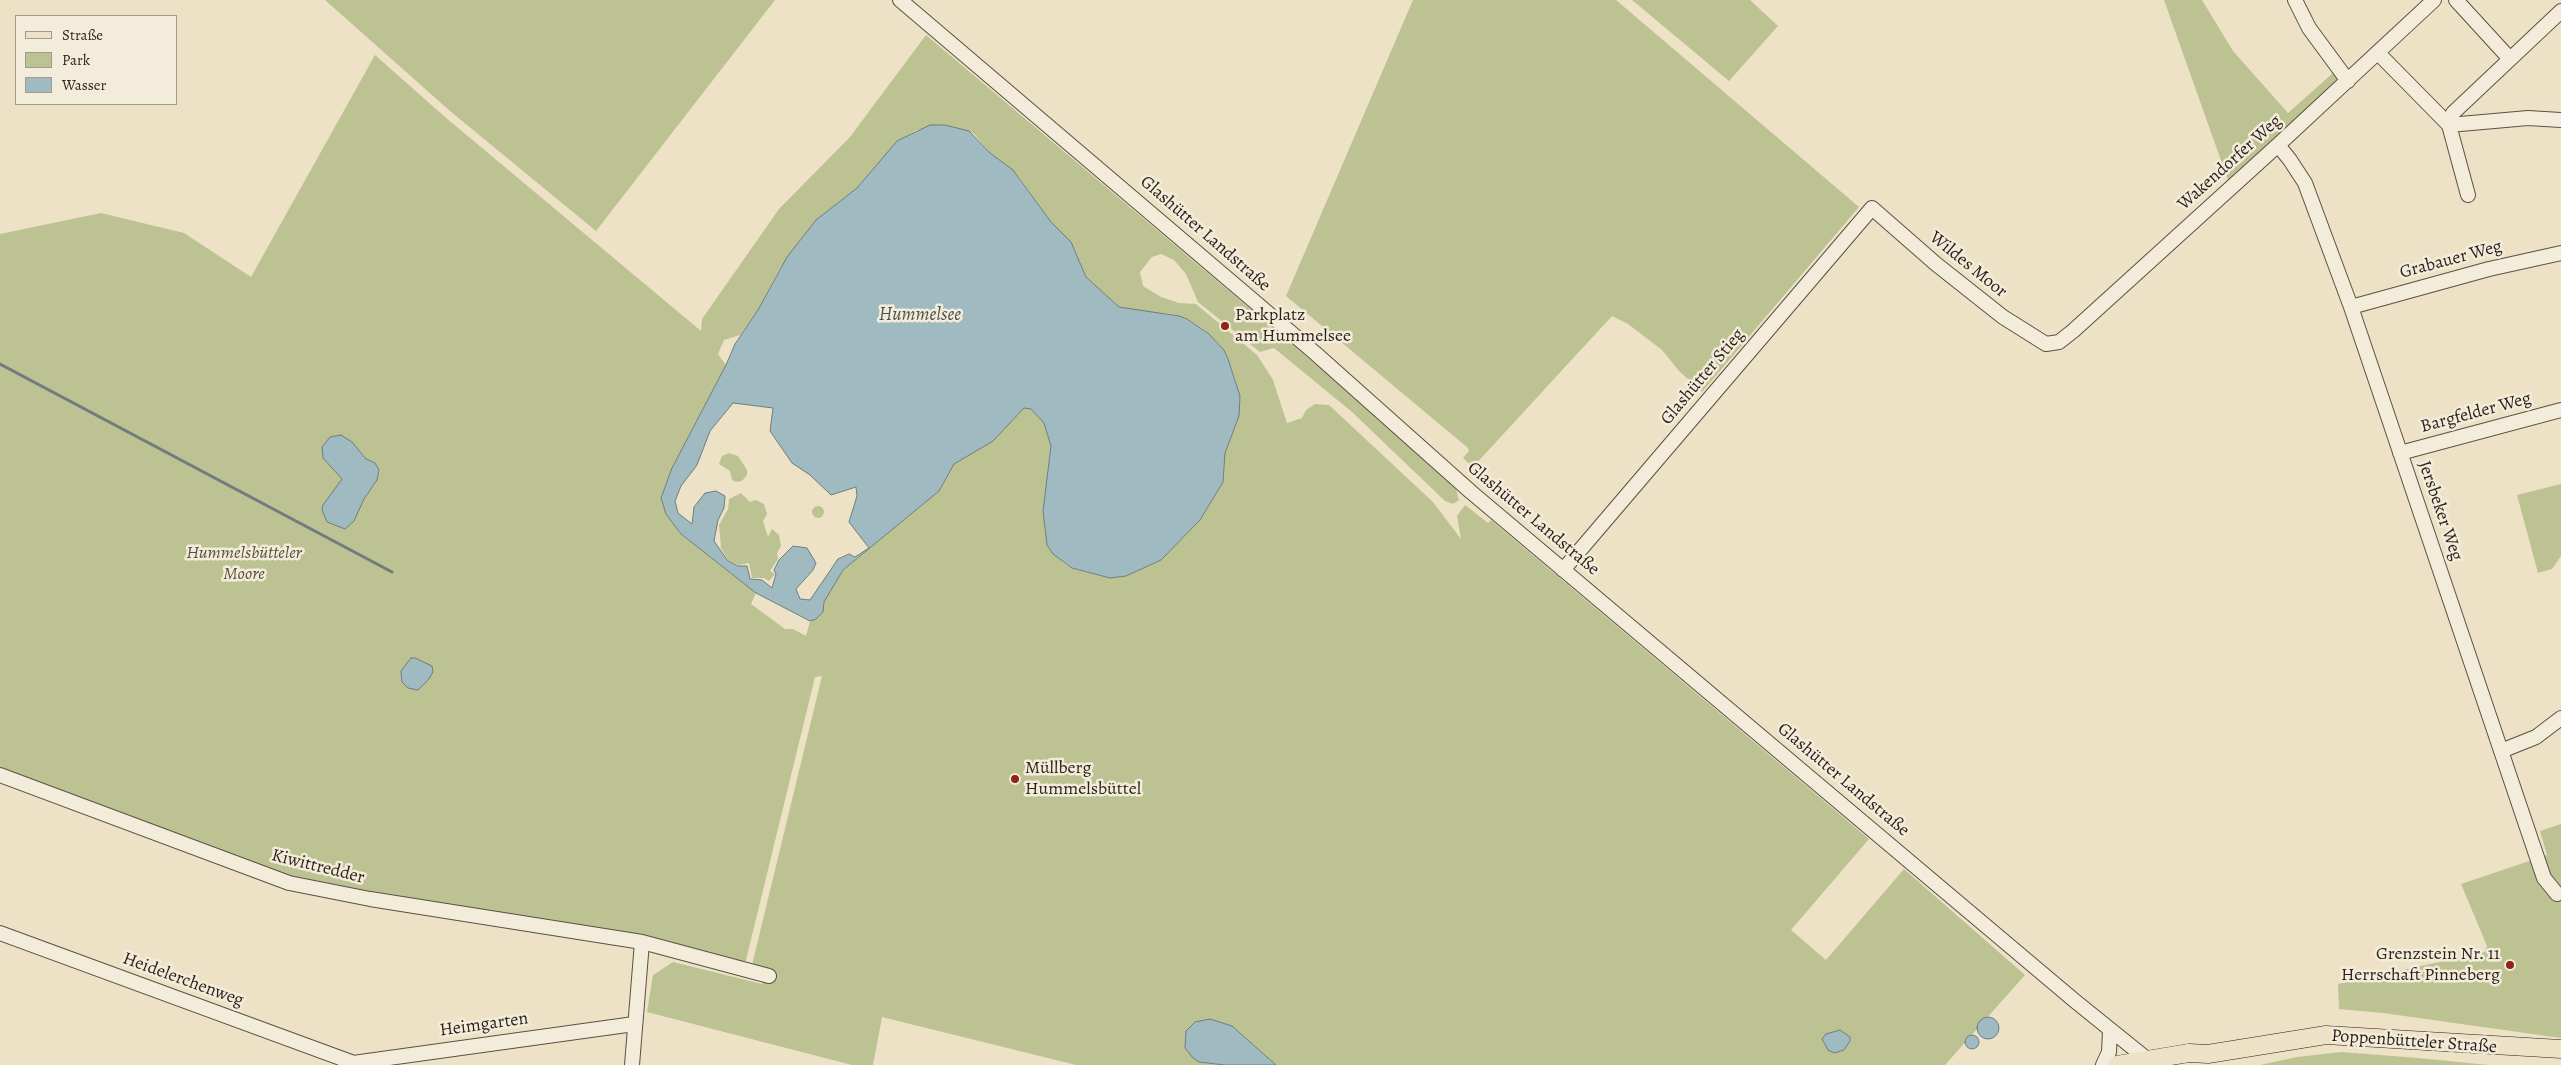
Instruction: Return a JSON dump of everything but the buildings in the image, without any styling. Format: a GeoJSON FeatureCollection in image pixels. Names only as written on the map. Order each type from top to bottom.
{"type":"FeatureCollection","features":[{"type":"Feature","properties":{"kind":"main road","name":"Poppenbütteler Straße"},"geometry":{"type":"LineString","coordinates":[[2179,1065],[2208,1054],[2306,1038],[2348,1035],[2561,1049]]}},
{"type":"Feature","properties":{"kind":"main road","name":"Poppenbütteler Straße"},"geometry":{"type":"LineString","coordinates":[[2117,1065],[2151,1063],[2189,1052],[2208,1054]]}},
{"type":"Feature","properties":{"kind":"street","name":"Glashütter Landstraße"},"geometry":{"type":"LineString","coordinates":[[900,0],[1315,353],[1471,492],[2151,1063]]}},
{"type":"Feature","properties":{"kind":"street"},"geometry":{"type":"LineString","coordinates":[[2295,0],[2309,28],[2348,80]]}},
{"type":"Feature","properties":{"kind":"street","name":"Wakendorfer Weg"},"geometry":{"type":"LineString","coordinates":[[2046,344],[2059,342],[2073,331],[2434,0]]}},
{"type":"Feature","properties":{"kind":"street"},"geometry":{"type":"LineString","coordinates":[[2456,0],[2510,59]]}},
{"type":"Feature","properties":{"kind":"street"},"geometry":{"type":"LineString","coordinates":[[2468,195],[2449,125],[2452,113],[2561,11]]}},
{"type":"Feature","properties":{"kind":"street"},"geometry":{"type":"LineString","coordinates":[[2378,53],[2449,125]]}},
{"type":"Feature","properties":{"kind":"street"},"geometry":{"type":"LineString","coordinates":[[2449,125],[2528,118],[2561,120]]}},
{"type":"Feature","properties":{"kind":"street","name":"Jersbeker Weg"},"geometry":{"type":"LineString","coordinates":[[2278,145],[2305,183],[2351,307],[2544,878],[2557,894]]}},
{"type":"Feature","properties":{"kind":"street","name":"Glashütter Stieg"},"geometry":{"type":"LineString","coordinates":[[1563,570],[1872,208]]}},
{"type":"Feature","properties":{"kind":"street","name":"Wildes Moor"},"geometry":{"type":"LineString","coordinates":[[1872,208],[1936,264],[2003,317],[2046,344]]}},
{"type":"Feature","properties":{"kind":"street","name":"Grabauer Weg"},"geometry":{"type":"LineString","coordinates":[[2351,307],[2489,269],[2561,253]]}},
{"type":"Feature","properties":{"kind":"street","name":"Bargfelder Weg"},"geometry":{"type":"LineString","coordinates":[[2400,453],[2561,410]]}},
{"type":"Feature","properties":{"kind":"street"},"geometry":{"type":"LineString","coordinates":[[2501,751],[2536,738],[2561,718]]}},
{"type":"Feature","properties":{"kind":"street","name":"Kiwittredder"},"geometry":{"type":"LineString","coordinates":[[0,775],[289,883],[370,899],[642,942],[769,976]]}},
{"type":"Feature","properties":{"kind":"street","name":"Heidelerchenweg"},"geometry":{"type":"LineString","coordinates":[[0,932],[347,1064]]}},
{"type":"Feature","properties":{"kind":"street"},"geometry":{"type":"LineString","coordinates":[[632,1065],[642,942]]}},
{"type":"Feature","properties":{"kind":"street","name":"Heimgarten"},"geometry":{"type":"LineString","coordinates":[[347,1064],[634,1024]]}},
{"type":"Feature","properties":{"kind":"street"},"geometry":{"type":"LineString","coordinates":[[2104,1065],[2109,1052],[2110,1030]]}},
{"type":"Feature","properties":{"kind":"green space"},"geometry":{"type":"Polygon","coordinates":[[[325,0],[775,0],[596,231],[450,111],[325,0]]]}},
{"type":"Feature","properties":{"kind":"green space"},"geometry":{"type":"Polygon","coordinates":[[[1413,0],[1616,0],[1859,207],[1702,392],[1679,371],[1662,350],[1628,324],[1612,316],[1473,467],[1463,458],[1469,451],[1468,448],[1286,296],[1413,0]]]}},
{"type":"Feature","properties":{"kind":"green space"},"geometry":{"type":"Polygon","coordinates":[[[1632,0],[1750,0],[1778,26],[1729,81],[1632,0]]]}},
{"type":"Feature","properties":{"kind":"green space"},"geometry":{"type":"Polygon","coordinates":[[[2164,0],[2202,0],[2233,51],[2288,113],[2334,72],[2340,81],[2229,183],[2164,0]]]}},
{"type":"Feature","properties":{"kind":"green space","name":"Hummelsbütteler Moore"},"geometry":{"type":"Polygon","coordinates":[[[926,35],[1344,388],[1456,489],[1459,500],[1453,504],[1445,501],[1352,412],[1274,348],[1260,352],[1198,302],[1186,274],[1174,260],[1161,254],[1152,257],[1140,272],[1143,286],[1161,297],[1179,303],[1196,304],[1257,355],[1273,380],[1287,423],[1302,418],[1306,410],[1315,404],[1329,405],[1433,502],[1461,539],[1457,516],[1465,505],[1488,523],[1491,520],[1869,839],[1791,930],[1826,960],[1904,869],[2025,975],[1945,1065],[1276,1065],[1232,1026],[1210,1019],[1222,1064],[1225,1065],[1076,1065],[882,1017],[873,1065],[852,1065],[647,1012],[653,975],[673,962],[762,984],[766,969],[752,965],[822,676],[815,677],[745,964],[291,878],[114,810],[0,769],[0,234],[101,213],[184,233],[251,277],[375,55],[445,117],[701,331],[702,319],[779,209],[850,137],[926,35]],[[917,130],[898,141],[857,188],[816,220],[779,270],[758,310],[740,335],[724,340],[718,354],[726,365],[672,468],[661,498],[666,514],[681,534],[756,593],[751,604],[785,629],[793,629],[806,636],[810,621],[816,619],[823,612],[824,602],[843,570],[939,491],[954,464],[993,441],[1024,408],[1031,409],[1044,423],[1051,446],[1043,511],[1047,545],[1064,563],[1072,568],[1110,578],[1126,576],[1161,560],[1200,520],[1223,482],[1225,453],[1239,416],[1236,382],[1228,359],[1219,344],[1203,329],[1187,319],[1171,314],[1141,312],[1119,307],[1086,277],[1071,242],[1051,222],[1019,177],[990,153],[974,134],[969,131],[917,130]]]}},
{"type":"Feature","properties":{"kind":"green space"},"geometry":{"type":"Polygon","coordinates":[[[729,453],[738,456],[747,470],[747,475],[742,481],[736,482],[732,480],[730,471],[719,464],[722,456],[729,453]]]}},
{"type":"Feature","properties":{"kind":"green space"},"geometry":{"type":"Polygon","coordinates":[[[2561,484],[2561,556],[2552,569],[2538,573],[2517,495],[2561,484]]]}},
{"type":"Feature","properties":{"kind":"green space"},"geometry":{"type":"Polygon","coordinates":[[[741,493],[750,502],[756,500],[764,504],[767,514],[763,521],[768,537],[772,529],[779,535],[781,546],[777,553],[778,559],[770,571],[775,574],[769,581],[764,578],[752,578],[749,563],[739,565],[729,561],[721,548],[719,525],[728,509],[729,499],[741,493]]]}},
{"type":"Feature","properties":{"kind":"green space"},"geometry":{"type":"Polygon","coordinates":[[[816,506],[820,506],[824,512],[820,518],[816,518],[812,514],[812,510],[816,506]]]}},
{"type":"Feature","properties":{"kind":"green space"},"geometry":{"type":"Polygon","coordinates":[[[2561,824],[2561,1038],[2383,1013],[2339,1009],[2338,984],[2485,952],[2487,946],[2461,884],[2547,855],[2540,831],[2561,824]]]}},
{"type":"Feature","properties":{"kind":"green space"},"geometry":{"type":"Polygon","coordinates":[[[2341,1052],[2489,1065],[2260,1065],[2297,1057],[2341,1052]]]}},
{"type":"Feature","properties":{"kind":"water","name":"Hummelsee"},"geometry":{"type":"Polygon","coordinates":[[[930,125],[945,125],[969,131],[990,153],[1013,170],[1051,222],[1071,242],[1086,277],[1119,307],[1179,316],[1187,319],[1209,334],[1224,350],[1240,396],[1239,416],[1225,453],[1223,482],[1200,520],[1161,560],[1126,576],[1110,578],[1072,568],[1053,554],[1047,545],[1043,511],[1051,446],[1044,423],[1031,409],[1024,408],[993,441],[954,464],[939,491],[843,570],[824,602],[823,612],[816,619],[810,621],[756,593],[681,534],[666,514],[661,498],[672,468],[735,344],[758,310],[787,257],[816,220],[857,188],[897,141],[930,125]],[[733,403],[710,431],[697,465],[681,486],[675,501],[678,513],[692,524],[694,507],[705,493],[716,491],[725,496],[724,508],[718,520],[714,541],[728,561],[738,566],[747,566],[750,579],[762,580],[772,588],[776,574],[774,570],[779,560],[793,546],[807,548],[816,563],[813,570],[796,589],[800,599],[810,600],[838,559],[849,554],[855,557],[869,548],[849,522],[857,496],[856,487],[831,495],[810,475],[792,463],[770,431],[773,408],[733,403]]]}},
{"type":"Feature","properties":{"kind":"water"},"geometry":{"type":"Polygon","coordinates":[[[341,435],[352,442],[366,459],[375,463],[379,470],[377,480],[364,499],[354,521],[345,529],[327,522],[322,510],[323,505],[342,479],[323,458],[322,447],[330,437],[341,435]]]}},
{"type":"Feature","properties":{"kind":"water"},"geometry":{"type":"Polygon","coordinates":[[[411,658],[432,666],[433,672],[429,679],[418,690],[408,688],[402,682],[401,671],[411,658]]]}},
{"type":"Feature","properties":{"kind":"water"},"geometry":{"type":"Polygon","coordinates":[[[1984,1017],[1992,1017],[1999,1024],[1999,1032],[1992,1039],[1984,1039],[1977,1032],[1977,1024],[1984,1017]]]}},
{"type":"Feature","properties":{"kind":"water"},"geometry":{"type":"Polygon","coordinates":[[[1210,1019],[1232,1026],[1276,1065],[1225,1065],[1199,1062],[1193,1058],[1185,1048],[1186,1031],[1195,1022],[1210,1019]]]}},
{"type":"Feature","properties":{"kind":"water"},"geometry":{"type":"Polygon","coordinates":[[[1840,1030],[1850,1037],[1850,1041],[1844,1050],[1834,1053],[1828,1050],[1822,1039],[1826,1034],[1840,1030]]]}},
{"type":"Feature","properties":{"kind":"water"},"geometry":{"type":"Polygon","coordinates":[[[1972,1035],[1977,1037],[1979,1042],[1977,1047],[1972,1049],[1967,1047],[1965,1042],[1967,1037],[1972,1035]]]}},
{"type":"Feature","properties":{"kind":"waterway"},"geometry":{"type":"LineString","coordinates":[[0,364],[392,572]]}},
{"type":"Feature","properties":{"kind":"place","name":"Parkplatz am Hummelsee"},"geometry":{"type":"Point","coordinates":[1225,326]}},
{"type":"Feature","properties":{"kind":"place","name":"Müllberg Hummelsbüttel"},"geometry":{"type":"Point","coordinates":[1015,779]}},
{"type":"Feature","properties":{"kind":"place","name":"Grenzstein Nr. 11 Herrschaft Pinneberg"},"geometry":{"type":"Point","coordinates":[2510,965]}}]}
